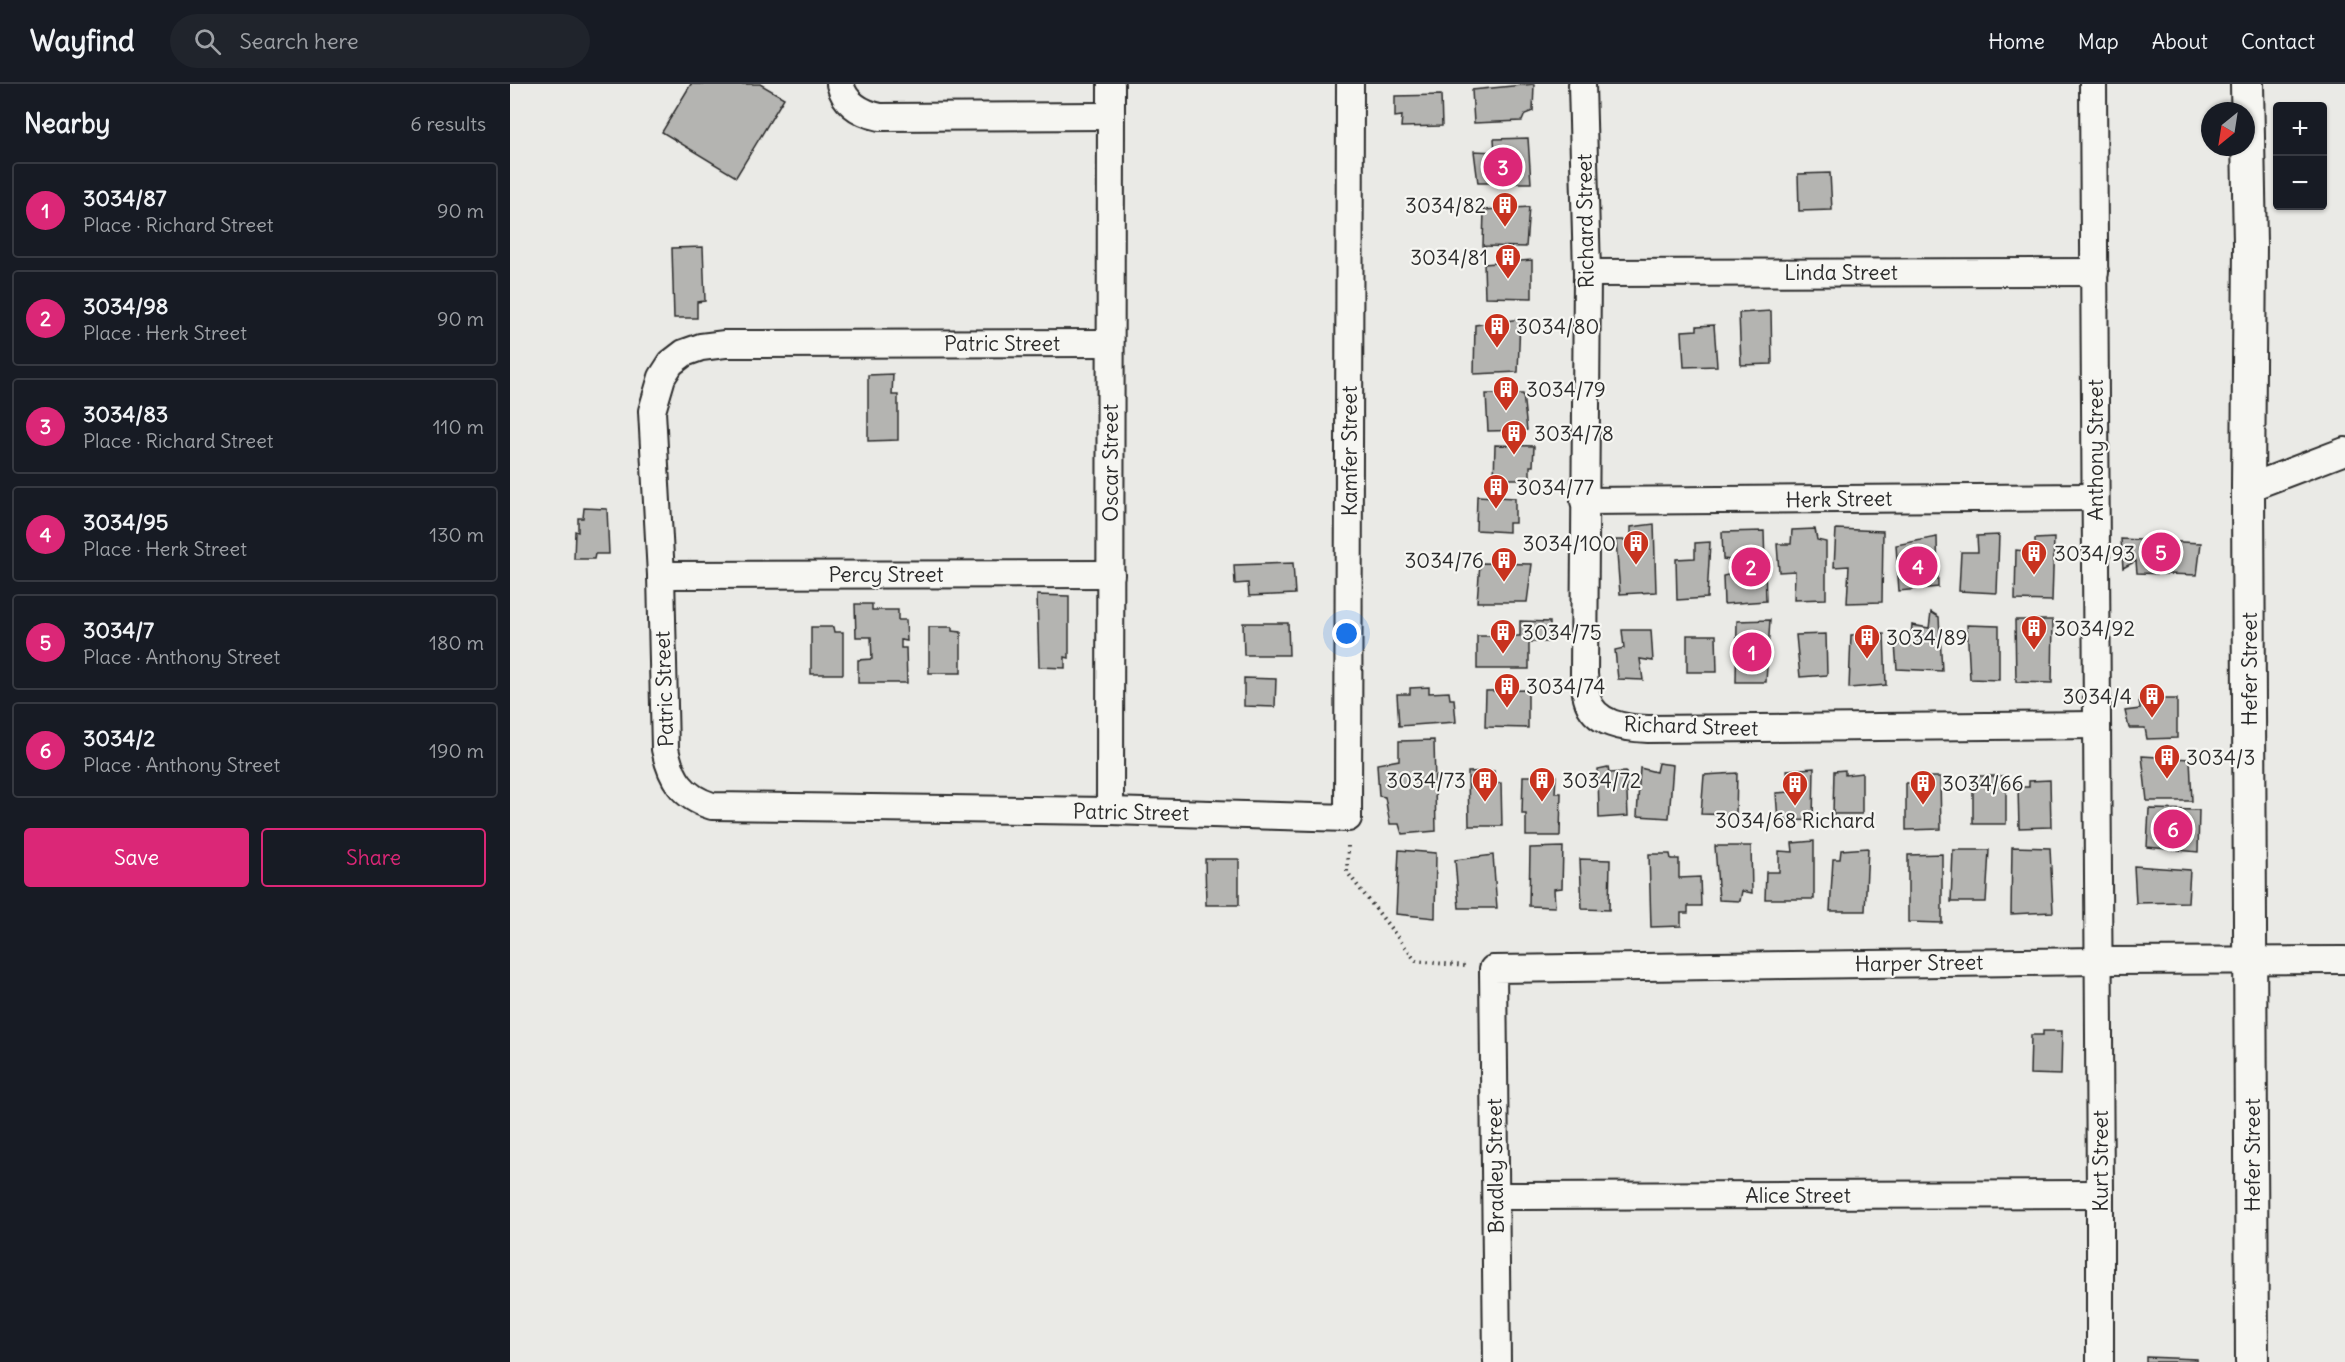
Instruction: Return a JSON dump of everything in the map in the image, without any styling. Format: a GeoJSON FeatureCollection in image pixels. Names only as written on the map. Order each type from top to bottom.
{"type":"FeatureCollection","features":[{"type":"Feature","properties":{"kind":"street"},"geometry":{"type":"LineString","coordinates":[[840,84],[845,96],[856,108],[880,117],[1111,116]]}},
{"type":"Feature","properties":{"kind":"street","name":"Oscar Street"},"geometry":{"type":"LineString","coordinates":[[1110,811],[1111,84]]}},
{"type":"Feature","properties":{"kind":"street","name":"Kamfer Street"},"geometry":{"type":"LineString","coordinates":[[1348,818],[1350,84]]}},
{"type":"Feature","properties":{"kind":"street","name":"Richard Street"},"geometry":{"type":"LineString","coordinates":[[1582,84],[1587,273],[1584,674],[1587,700],[1596,714],[1610,723],[1628,728],[1648,729],[2097,725]]}},
{"type":"Feature","properties":{"kind":"street","name":"Anthony Street"},"geometry":{"type":"LineString","coordinates":[[2092,84],[2099,961]]}},
{"type":"Feature","properties":{"kind":"street","name":"Hefer Street"},"geometry":{"type":"LineString","coordinates":[[2247,84],[2250,244],[2248,488],[2252,1362]]}},
{"type":"Feature","properties":{"kind":"street","name":"Linda Street"},"geometry":{"type":"LineString","coordinates":[[1587,273],[2095,272]]}},
{"type":"Feature","properties":{"kind":"street","name":"Patric Street"},"geometry":{"type":"LineString","coordinates":[[1110,343],[701,346],[684,353],[671,363],[662,376],[652,411],[665,749],[669,769],[683,789],[703,803],[712,806],[1110,811],[1348,818]]}},
{"type":"Feature","properties":{"kind":"street"},"geometry":{"type":"LineString","coordinates":[[2248,488],[2345,451]]}},
{"type":"Feature","properties":{"kind":"street","name":"Herk Street"},"geometry":{"type":"LineString","coordinates":[[1584,501],[2095,497]]}},
{"type":"Feature","properties":{"kind":"street","name":"Percy Street"},"geometry":{"type":"LineString","coordinates":[[660,575],[1111,574]]}},
{"type":"Feature","properties":{"kind":"street","name":"Harper Street"},"geometry":{"type":"LineString","coordinates":[[1493,969],[2345,960]]}},
{"type":"Feature","properties":{"kind":"street","name":"Kurt Street"},"geometry":{"type":"LineString","coordinates":[[2099,961],[2100,1362]]}},
{"type":"Feature","properties":{"kind":"street","name":"Bradley Street"},"geometry":{"type":"LineString","coordinates":[[1493,969],[1497,1362]]}},
{"type":"Feature","properties":{"kind":"street","name":"Alice Street"},"geometry":{"type":"LineString","coordinates":[[1496,1196],[2100,1194]]}},
{"type":"Feature","properties":{"kind":"path"},"geometry":{"type":"LineString","coordinates":[[1348,818],[1347,872],[1416,961],[1493,969]]}},
{"type":"Feature","properties":{"kind":"building"},"geometry":{"type":"Polygon","coordinates":[[[691,84],[760,84],[784,98],[736,177],[662,132],[691,84]]]}},
{"type":"Feature","properties":{"kind":"building"},"geometry":{"type":"Polygon","coordinates":[[[1534,84],[1533,111],[1525,114],[1522,121],[1474,123],[1472,90],[1534,84]]]}},
{"type":"Feature","properties":{"kind":"building"},"geometry":{"type":"Polygon","coordinates":[[[1441,95],[1442,126],[1401,127],[1402,116],[1395,117],[1395,96],[1441,95]]]}},
{"type":"Feature","properties":{"kind":"building"},"geometry":{"type":"Polygon","coordinates":[[[1528,138],[1531,183],[1478,183],[1474,151],[1495,152],[1494,139],[1528,138]]]}},
{"type":"Feature","properties":{"kind":"building"},"geometry":{"type":"Polygon","coordinates":[[[1830,173],[1832,210],[1799,211],[1798,174],[1830,173]]]}},
{"type":"Feature","properties":{"kind":"building","name":"3034/82"},"geometry":{"type":"Polygon","coordinates":[[[1529,207],[1526,247],[1483,246],[1484,210],[1529,207]]]}},
{"type":"Feature","properties":{"kind":"building"},"geometry":{"type":"Polygon","coordinates":[[[703,247],[705,301],[697,302],[697,318],[674,318],[672,248],[703,247]]]}},
{"type":"Feature","properties":{"kind":"building","name":"3034/81"},"geometry":{"type":"Polygon","coordinates":[[[1532,260],[1532,298],[1485,297],[1484,264],[1532,260]]]}},
{"type":"Feature","properties":{"kind":"building"},"geometry":{"type":"Polygon","coordinates":[[[1771,311],[1772,364],[1741,365],[1739,313],[1771,311]]]}},
{"type":"Feature","properties":{"kind":"building","name":"3034/80"},"geometry":{"type":"Polygon","coordinates":[[[1520,319],[1518,372],[1474,374],[1475,325],[1520,319]]]}},
{"type":"Feature","properties":{"kind":"building"},"geometry":{"type":"Polygon","coordinates":[[[1714,325],[1717,366],[1684,367],[1682,331],[1697,330],[1697,326],[1714,325]]]}},
{"type":"Feature","properties":{"kind":"building"},"geometry":{"type":"Polygon","coordinates":[[[893,374],[892,395],[898,395],[898,440],[868,441],[868,375],[893,374]]]}},
{"type":"Feature","properties":{"kind":"building","name":"3034/79"},"geometry":{"type":"Polygon","coordinates":[[[1486,394],[1523,394],[1527,430],[1488,431],[1486,394]]]}},
{"type":"Feature","properties":{"kind":"building","name":"3034/78"},"geometry":{"type":"Polygon","coordinates":[[[1495,445],[1534,446],[1530,479],[1494,479],[1495,445]]]}},
{"type":"Feature","properties":{"kind":"building","name":"3034/77"},"geometry":{"type":"Polygon","coordinates":[[[1477,496],[1515,498],[1515,523],[1509,523],[1509,532],[1476,530],[1477,496]]]}},
{"type":"Feature","properties":{"kind":"building"},"geometry":{"type":"Polygon","coordinates":[[[584,508],[607,509],[609,554],[595,554],[594,559],[574,559],[575,531],[578,532],[578,518],[583,518],[584,508]]]}},
{"type":"Feature","properties":{"kind":"building","name":"3034/100"},"geometry":{"type":"Polygon","coordinates":[[[1654,524],[1656,592],[1620,594],[1616,540],[1631,540],[1631,527],[1654,524]]]}},
{"type":"Feature","properties":{"kind":"building"},"geometry":{"type":"Polygon","coordinates":[[[1815,529],[1817,540],[1826,542],[1826,599],[1794,600],[1795,571],[1779,572],[1777,544],[1791,544],[1792,530],[1815,529]]]}},
{"type":"Feature","properties":{"kind":"building"},"geometry":{"type":"Polygon","coordinates":[[[1836,529],[1883,531],[1882,602],[1847,603],[1849,566],[1834,567],[1836,529]]]}},
{"type":"Feature","properties":{"kind":"building"},"geometry":{"type":"Polygon","coordinates":[[[1764,531],[1766,601],[1724,604],[1723,576],[1736,573],[1737,561],[1723,559],[1722,532],[1764,531]]]}},
{"type":"Feature","properties":{"kind":"building"},"geometry":{"type":"Polygon","coordinates":[[[1999,535],[1997,593],[1959,591],[1961,552],[1978,552],[1977,536],[1999,535]]]}},
{"type":"Feature","properties":{"kind":"building"},"geometry":{"type":"Polygon","coordinates":[[[1937,537],[1938,587],[1899,591],[1896,545],[1937,537]]]}},
{"type":"Feature","properties":{"kind":"building","name":"3034/93"},"geometry":{"type":"Polygon","coordinates":[[[2054,538],[2052,601],[2015,600],[2016,550],[2035,552],[2035,539],[2054,538]]]}},
{"type":"Feature","properties":{"kind":"building"},"geometry":{"type":"Polygon","coordinates":[[[2121,539],[2201,543],[2197,575],[2137,573],[2136,561],[2123,568],[2121,539]]]}},
{"type":"Feature","properties":{"kind":"building"},"geometry":{"type":"Polygon","coordinates":[[[1710,542],[1707,598],[1677,600],[1676,559],[1695,558],[1695,543],[1710,542]]]}},
{"type":"Feature","properties":{"kind":"building"},"geometry":{"type":"Polygon","coordinates":[[[1293,563],[1295,594],[1249,596],[1248,583],[1235,584],[1234,565],[1293,563]]]}},
{"type":"Feature","properties":{"kind":"building","name":"3034/76"},"geometry":{"type":"Polygon","coordinates":[[[1480,563],[1532,564],[1527,602],[1477,602],[1480,563]]]}},
{"type":"Feature","properties":{"kind":"building"},"geometry":{"type":"Polygon","coordinates":[[[1037,595],[1069,596],[1069,658],[1065,657],[1065,668],[1039,667],[1037,595]]]}},
{"type":"Feature","properties":{"kind":"building"},"geometry":{"type":"Polygon","coordinates":[[[855,604],[872,604],[872,610],[898,610],[898,620],[906,620],[907,641],[901,640],[901,648],[906,648],[907,683],[858,683],[858,660],[872,659],[871,637],[856,637],[855,604]]]}},
{"type":"Feature","properties":{"kind":"building"},"geometry":{"type":"Polygon","coordinates":[[[1931,612],[1939,617],[1942,671],[1897,669],[1895,644],[1910,646],[1912,625],[1929,628],[1931,612]]]}},
{"type":"Feature","properties":{"kind":"building"},"geometry":{"type":"Polygon","coordinates":[[[1770,620],[1766,682],[1736,682],[1737,621],[1770,620]]]}},
{"type":"Feature","properties":{"kind":"building","name":"3034/92"},"geometry":{"type":"Polygon","coordinates":[[[2015,620],[2053,620],[2052,683],[2016,682],[2015,620]]]}},
{"type":"Feature","properties":{"kind":"building","name":"3034/75"},"geometry":{"type":"Polygon","coordinates":[[[1520,621],[1550,622],[1550,642],[1529,642],[1529,669],[1477,669],[1477,636],[1520,636],[1520,621]]]}},
{"type":"Feature","properties":{"kind":"building"},"geometry":{"type":"Polygon","coordinates":[[[1243,623],[1288,623],[1289,655],[1244,655],[1243,623]]]}},
{"type":"Feature","properties":{"kind":"building"},"geometry":{"type":"Polygon","coordinates":[[[1967,625],[1999,626],[1999,680],[1970,679],[1967,625]]]}},
{"type":"Feature","properties":{"kind":"building"},"geometry":{"type":"Polygon","coordinates":[[[811,627],[833,627],[834,632],[843,632],[843,674],[811,674],[811,627]]]}},
{"type":"Feature","properties":{"kind":"building"},"geometry":{"type":"Polygon","coordinates":[[[929,627],[952,627],[952,631],[961,632],[961,673],[929,673],[929,627]]]}},
{"type":"Feature","properties":{"kind":"building"},"geometry":{"type":"Polygon","coordinates":[[[1622,630],[1651,630],[1653,661],[1640,659],[1643,680],[1618,679],[1615,650],[1624,648],[1622,630]]]}},
{"type":"Feature","properties":{"kind":"building"},"geometry":{"type":"Polygon","coordinates":[[[1826,634],[1827,675],[1800,677],[1796,635],[1826,634]]]}},
{"type":"Feature","properties":{"kind":"building","name":"3034/89"},"geometry":{"type":"Polygon","coordinates":[[[1884,634],[1886,685],[1849,688],[1851,635],[1884,634]]]}},
{"type":"Feature","properties":{"kind":"building"},"geometry":{"type":"Polygon","coordinates":[[[1687,635],[1716,635],[1717,672],[1687,672],[1687,635]]]}},
{"type":"Feature","properties":{"kind":"building"},"geometry":{"type":"Polygon","coordinates":[[[1244,678],[1276,679],[1275,707],[1244,706],[1244,678]]]}},
{"type":"Feature","properties":{"kind":"building"},"geometry":{"type":"Polygon","coordinates":[[[1429,687],[1429,693],[1449,692],[1450,699],[1454,699],[1456,722],[1399,726],[1397,694],[1410,694],[1410,688],[1429,687]]]}},
{"type":"Feature","properties":{"kind":"building","name":"3034/74"},"geometry":{"type":"Polygon","coordinates":[[[1528,690],[1528,728],[1485,727],[1486,691],[1528,690]]]}},
{"type":"Feature","properties":{"kind":"building","name":"3034/4"},"geometry":{"type":"Polygon","coordinates":[[[2139,699],[2177,699],[2177,738],[2147,739],[2145,728],[2129,728],[2125,711],[2140,709],[2139,699]]]}},
{"type":"Feature","properties":{"kind":"building"},"geometry":{"type":"Polygon","coordinates":[[[1434,740],[1436,831],[1402,834],[1399,824],[1390,824],[1385,797],[1379,796],[1377,764],[1399,760],[1399,741],[1434,740]]]}},
{"type":"Feature","properties":{"kind":"building","name":"3034/3"},"geometry":{"type":"Polygon","coordinates":[[[2142,756],[2190,759],[2192,801],[2147,801],[2142,756]]]}},
{"type":"Feature","properties":{"kind":"building"},"geometry":{"type":"Polygon","coordinates":[[[1658,763],[1673,765],[1669,818],[1637,816],[1640,768],[1656,772],[1658,763]]]}},
{"type":"Feature","properties":{"kind":"building"},"geometry":{"type":"Polygon","coordinates":[[[1608,767],[1609,773],[1626,772],[1628,816],[1599,818],[1598,769],[1608,767]]]}},
{"type":"Feature","properties":{"kind":"building","name":"3034/68 Richard"},"geometry":{"type":"Polygon","coordinates":[[[1814,768],[1813,820],[1778,821],[1776,793],[1789,792],[1787,770],[1814,768]]]}},
{"type":"Feature","properties":{"kind":"building"},"geometry":{"type":"Polygon","coordinates":[[[1845,770],[1845,775],[1862,773],[1862,814],[1833,814],[1834,771],[1845,770]]]}},
{"type":"Feature","properties":{"kind":"building","name":"3034/73"},"geometry":{"type":"Polygon","coordinates":[[[1494,771],[1494,784],[1501,783],[1502,826],[1469,826],[1468,772],[1494,771]]]}},
{"type":"Feature","properties":{"kind":"building"},"geometry":{"type":"Polygon","coordinates":[[[1737,773],[1736,815],[1701,814],[1704,775],[1737,773]]]}},
{"type":"Feature","properties":{"kind":"building","name":"3034/72"},"geometry":{"type":"Polygon","coordinates":[[[1523,776],[1556,776],[1555,793],[1561,793],[1560,836],[1526,836],[1526,814],[1522,814],[1523,776]]]}},
{"type":"Feature","properties":{"kind":"building"},"geometry":{"type":"Polygon","coordinates":[[[1973,776],[2006,776],[2006,824],[1973,824],[1973,776]]]}},
{"type":"Feature","properties":{"kind":"building","name":"3034/66"},"geometry":{"type":"Polygon","coordinates":[[[1922,777],[1940,777],[1941,829],[1906,830],[1906,783],[1922,783],[1922,777]]]}},
{"type":"Feature","properties":{"kind":"building"},"geometry":{"type":"Polygon","coordinates":[[[2050,780],[2051,827],[2019,828],[2018,787],[2029,787],[2029,781],[2050,780]]]}},
{"type":"Feature","properties":{"kind":"building"},"geometry":{"type":"Polygon","coordinates":[[[2149,809],[2199,810],[2198,852],[2147,847],[2149,809]]]}},
{"type":"Feature","properties":{"kind":"building"},"geometry":{"type":"Polygon","coordinates":[[[1814,841],[1814,899],[1765,899],[1766,872],[1779,872],[1779,851],[1793,852],[1792,843],[1814,841]]]}},
{"type":"Feature","properties":{"kind":"building"},"geometry":{"type":"Polygon","coordinates":[[[1715,846],[1751,846],[1752,893],[1742,891],[1740,901],[1719,900],[1715,846]]]}},
{"type":"Feature","properties":{"kind":"building"},"geometry":{"type":"Polygon","coordinates":[[[1563,847],[1562,888],[1554,889],[1555,907],[1529,906],[1530,848],[1563,847]]]}},
{"type":"Feature","properties":{"kind":"building"},"geometry":{"type":"Polygon","coordinates":[[[2012,847],[2050,848],[2053,912],[2011,914],[2012,847]]]}},
{"type":"Feature","properties":{"kind":"building"},"geometry":{"type":"Polygon","coordinates":[[[1868,848],[1865,911],[1830,911],[1833,859],[1840,859],[1841,850],[1868,848]]]}},
{"type":"Feature","properties":{"kind":"building"},"geometry":{"type":"Polygon","coordinates":[[[1399,850],[1436,853],[1435,918],[1396,914],[1399,850]]]}},
{"type":"Feature","properties":{"kind":"building"},"geometry":{"type":"Polygon","coordinates":[[[1953,850],[1989,850],[1986,902],[1951,902],[1953,850]]]}},
{"type":"Feature","properties":{"kind":"building"},"geometry":{"type":"Polygon","coordinates":[[[1649,854],[1670,854],[1671,859],[1679,859],[1679,878],[1700,877],[1701,906],[1688,906],[1688,913],[1681,913],[1681,926],[1651,927],[1649,854]]]}},
{"type":"Feature","properties":{"kind":"building"},"geometry":{"type":"Polygon","coordinates":[[[1942,854],[1942,923],[1908,922],[1908,855],[1942,854]]]}},
{"type":"Feature","properties":{"kind":"building"},"geometry":{"type":"Polygon","coordinates":[[[1493,855],[1497,908],[1459,908],[1455,860],[1493,855]]]}},
{"type":"Feature","properties":{"kind":"building"},"geometry":{"type":"Polygon","coordinates":[[[1205,859],[1239,859],[1239,905],[1206,905],[1205,859]]]}},
{"type":"Feature","properties":{"kind":"building"},"geometry":{"type":"Polygon","coordinates":[[[1580,859],[1610,860],[1609,910],[1582,909],[1580,859]]]}},
{"type":"Feature","properties":{"kind":"building"},"geometry":{"type":"Polygon","coordinates":[[[2134,866],[2190,870],[2188,902],[2136,903],[2134,866]]]}},
{"type":"Feature","properties":{"kind":"building"},"geometry":{"type":"Polygon","coordinates":[[[2043,1031],[2062,1031],[2061,1075],[2030,1074],[2031,1035],[2043,1035],[2043,1031]]]}},
{"type":"Feature","properties":{"kind":"building"},"geometry":{"type":"Polygon","coordinates":[[[2146,1357],[2197,1359],[2197,1362],[2146,1362],[2146,1357]]]}},
{"type":"Feature","properties":{"kind":"place","name":"3034/83"},"geometry":{"type":"Point","coordinates":[1503,167]}},
{"type":"Feature","properties":{"kind":"place","name":"3034/82"},"geometry":{"type":"Point","coordinates":[1505,228]}},
{"type":"Feature","properties":{"kind":"place","name":"3034/81"},"geometry":{"type":"Point","coordinates":[1508,280]}},
{"type":"Feature","properties":{"kind":"place","name":"3034/80"},"geometry":{"type":"Point","coordinates":[1497,349]}},
{"type":"Feature","properties":{"kind":"place","name":"3034/79"},"geometry":{"type":"Point","coordinates":[1506,412]}},
{"type":"Feature","properties":{"kind":"place","name":"3034/78"},"geometry":{"type":"Point","coordinates":[1514,456]}},
{"type":"Feature","properties":{"kind":"place","name":"3034/77"},"geometry":{"type":"Point","coordinates":[1496,510]}},
{"type":"Feature","properties":{"kind":"place","name":"3034/7"},"geometry":{"type":"Point","coordinates":[2161,552]}},
{"type":"Feature","properties":{"kind":"place","name":"3034/100"},"geometry":{"type":"Point","coordinates":[1636,566]}},
{"type":"Feature","properties":{"kind":"place","name":"3034/95"},"geometry":{"type":"Point","coordinates":[1918,566]}},
{"type":"Feature","properties":{"kind":"place","name":"3034/98"},"geometry":{"type":"Point","coordinates":[1751,567]}},
{"type":"Feature","properties":{"kind":"place","name":"3034/93"},"geometry":{"type":"Point","coordinates":[2034,576]}},
{"type":"Feature","properties":{"kind":"place","name":"3034/76"},"geometry":{"type":"Point","coordinates":[1504,583]}},
{"type":"Feature","properties":{"kind":"place","name":"3034/92"},"geometry":{"type":"Point","coordinates":[2034,651]}},
{"type":"Feature","properties":{"kind":"place","name":"3034/87"},"geometry":{"type":"Point","coordinates":[1752,652]}},
{"type":"Feature","properties":{"kind":"place","name":"3034/75"},"geometry":{"type":"Point","coordinates":[1503,655]}},
{"type":"Feature","properties":{"kind":"place","name":"3034/89"},"geometry":{"type":"Point","coordinates":[1867,660]}},
{"type":"Feature","properties":{"kind":"place","name":"3034/74"},"geometry":{"type":"Point","coordinates":[1507,709]}},
{"type":"Feature","properties":{"kind":"place","name":"3034/4"},"geometry":{"type":"Point","coordinates":[2152,719]}},
{"type":"Feature","properties":{"kind":"place","name":"3034/3"},"geometry":{"type":"Point","coordinates":[2167,780]}},
{"type":"Feature","properties":{"kind":"place","name":"3034/73"},"geometry":{"type":"Point","coordinates":[1485,803]}},
{"type":"Feature","properties":{"kind":"place","name":"3034/72"},"geometry":{"type":"Point","coordinates":[1542,803]}},
{"type":"Feature","properties":{"kind":"place","name":"3034/66"},"geometry":{"type":"Point","coordinates":[1923,806]}},
{"type":"Feature","properties":{"kind":"place","name":"3034/68 Richard"},"geometry":{"type":"Point","coordinates":[1795,807]}},
{"type":"Feature","properties":{"kind":"place","name":"3034/2"},"geometry":{"type":"Point","coordinates":[2173,829]}}]}
